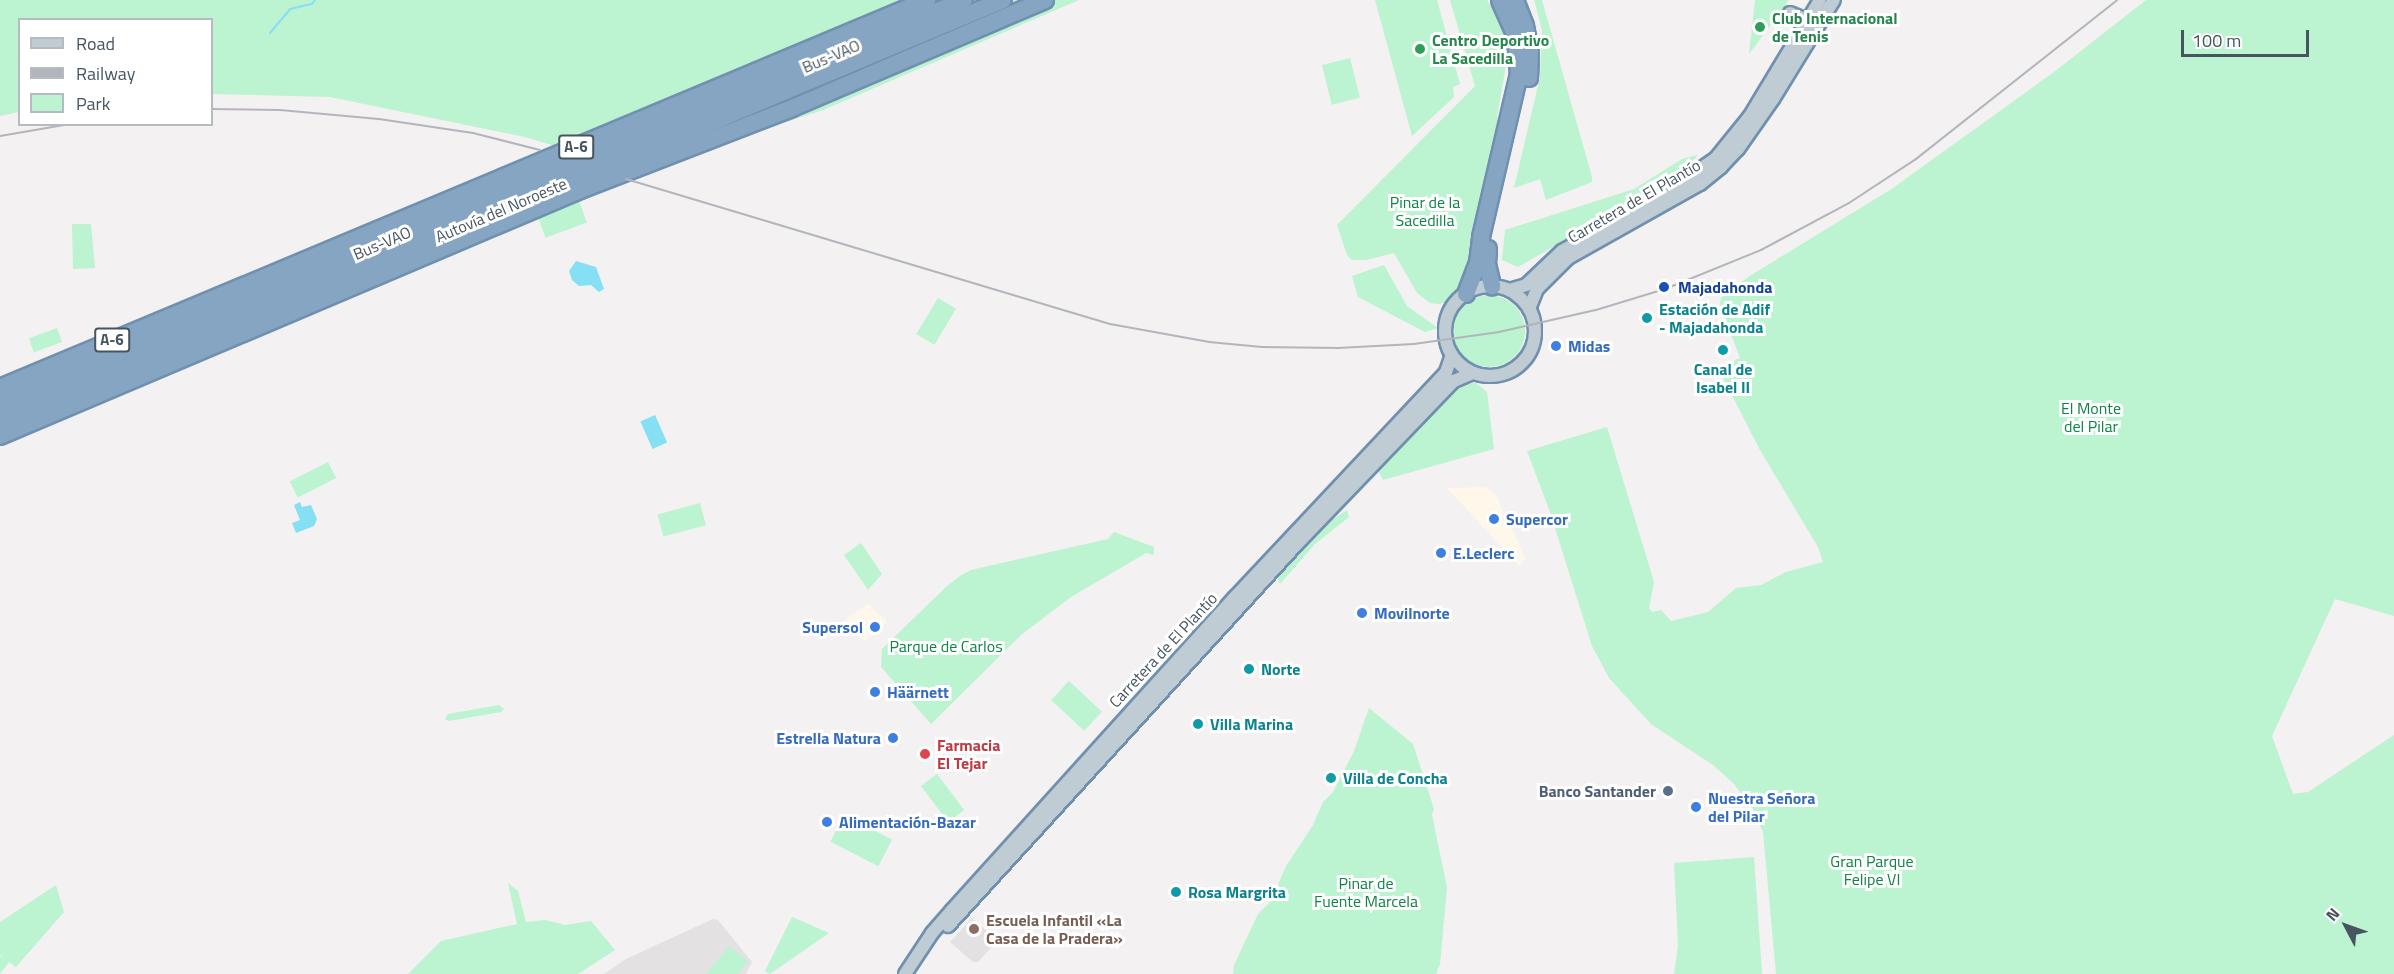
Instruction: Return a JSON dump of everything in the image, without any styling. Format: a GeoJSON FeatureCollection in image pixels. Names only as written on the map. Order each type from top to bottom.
{"type":"FeatureCollection","features":[{"type":"Feature","properties":{"kind":"highway","name":"Autovía del Noroeste"},"geometry":{"type":"LineString","coordinates":[[0,388],[927,0]]}},
{"type":"Feature","properties":{"kind":"highway","name":"Bus-VAO"},"geometry":{"type":"LineString","coordinates":[[0,404],[964,0]]}},
{"type":"Feature","properties":{"kind":"highway","name":"Autovía del Noroeste"},"geometry":{"type":"LineString","coordinates":[[0,420],[1003,0]]}},
{"type":"Feature","properties":{"kind":"highway"},"geometry":{"type":"LineString","coordinates":[[668,141],[681,142],[707,133],[1044,0]]}},
{"type":"Feature","properties":{"kind":"highway"},"geometry":{"type":"LineString","coordinates":[[0,436],[580,190],[792,108],[1044,0]]}},
{"type":"Feature","properties":{"kind":"highway"},"geometry":{"type":"LineString","coordinates":[[1466,294],[1478,263],[1481,237],[1519,74],[1515,34],[1500,0]]}},
{"type":"Feature","properties":{"kind":"highway"},"geometry":{"type":"LineString","coordinates":[[1491,286],[1487,264],[1489,239],[1530,75],[1526,26],[1515,0]]}},
{"type":"Feature","properties":{"kind":"highway"},"geometry":{"type":"LineString","coordinates":[[0,376],[214,291],[225,294]]}},
{"type":"Feature","properties":{"kind":"street","name":"Carretera de El Plantío"},"geometry":{"type":"LineString","coordinates":[[1509,290],[1526,285],[1562,250],[1663,195],[1716,158],[1750,116],[1822,0]]}},
{"type":"Feature","properties":{"kind":"street","name":"Carretera de El Plantío"},"geometry":{"type":"LineString","coordinates":[[1529,309],[1537,289],[1568,258],[1700,184],[1721,167],[1738,149],[1773,99],[1834,0]]}},
{"type":"Feature","properties":{"kind":"street"},"geometry":{"type":"LineString","coordinates":[[1773,99],[1775,86],[1806,28],[1805,24],[1790,19]]}},
{"type":"Feature","properties":{"kind":"street"},"geometry":{"type":"LineString","coordinates":[[1491,286],[1509,290],[1521,298],[1534,322],[1535,336],[1532,349],[1524,361],[1513,370],[1500,375],[1487,376],[1473,373],[1452,355],[1446,336],[1448,316],[1454,305],[1466,294],[1491,286]]}},
{"type":"Feature","properties":{"kind":"street","name":"Carretera de El Plantío"},"geometry":{"type":"LineString","coordinates":[[905,974],[952,910],[1202,632],[1446,372],[1452,355]]}},
{"type":"Feature","properties":{"kind":"street","name":"Carretera de El Plantío"},"geometry":{"type":"LineString","coordinates":[[915,974],[938,939],[958,915],[1296,545],[1454,381],[1473,373]]}},
{"type":"Feature","properties":{"kind":"shaded area"},"geometry":{"type":"Polygon","coordinates":[[[1485,487],[1496,494],[1503,512],[1502,521],[1511,526],[1521,549],[1525,559],[1519,566],[1447,488],[1485,487]]]}},
{"type":"Feature","properties":{"kind":"shaded area"},"geometry":{"type":"Polygon","coordinates":[[[868,604],[887,622],[866,641],[861,639],[846,619],[868,604]]]}},
{"type":"Feature","properties":{"kind":"shaded area","name":"Escuela Infantil «La Casa de la Pradera»"},"geometry":{"type":"Polygon","coordinates":[[[972,918],[998,940],[978,962],[973,962],[950,942],[972,918]]]}},
{"type":"Feature","properties":{"kind":"shaded area"},"geometry":{"type":"Polygon","coordinates":[[[713,919],[718,920],[752,962],[746,974],[604,974],[626,959],[713,919]]]}},
{"type":"Feature","properties":{"kind":"green space"},"geometry":{"type":"Polygon","coordinates":[[[0,0],[1079,0],[823,110],[638,171],[525,137],[330,97],[213,94],[213,18],[18,18],[18,112],[0,116],[0,0]]]}},
{"type":"Feature","properties":{"kind":"green space","name":"Centro Deportivo La Sacedilla"},"geometry":{"type":"Polygon","coordinates":[[[1375,0],[1437,0],[1460,84],[1453,87],[1454,97],[1412,136],[1375,0]]]}},
{"type":"Feature","properties":{"kind":"green space","name":"Pinar de la Sacedilla"},"geometry":{"type":"Polygon","coordinates":[[[1450,0],[1487,0],[1500,21],[1508,54],[1497,117],[1500,130],[1479,206],[1465,280],[1455,294],[1446,302],[1439,304],[1430,303],[1417,293],[1394,253],[1366,260],[1352,260],[1347,255],[1337,225],[1475,86],[1450,0]]]}},
{"type":"Feature","properties":{"kind":"green space"},"geometry":{"type":"Polygon","coordinates":[[[1534,0],[1542,0],[1592,177],[1592,182],[1546,200],[1540,179],[1514,188],[1540,77],[1542,30],[1534,0]]]}},
{"type":"Feature","properties":{"kind":"green space","name":"Club Internacional de Tenis"},"geometry":{"type":"Polygon","coordinates":[[[1755,0],[1789,0],[1749,54],[1755,0]]]}},
{"type":"Feature","properties":{"kind":"green space","name":"El Monte del Pilar"},"geometry":{"type":"Polygon","coordinates":[[[2146,0],[2394,0],[2394,616],[2335,599],[2272,736],[2293,794],[2308,792],[2394,735],[2394,974],[1776,974],[1763,832],[1752,808],[1734,784],[1713,765],[1651,724],[1609,678],[1592,646],[1550,512],[1527,451],[1607,427],[1654,582],[1649,608],[1652,612],[1661,610],[1671,621],[1708,612],[1736,588],[1761,585],[1786,572],[1823,562],[1818,547],[1760,450],[1718,368],[1740,358],[1720,305],[1721,298],[1748,277],[1890,190],[2054,72],[2146,0]]]}},
{"type":"Feature","properties":{"kind":"green space"},"geometry":{"type":"Polygon","coordinates":[[[1350,58],[1360,98],[1332,105],[1322,65],[1350,58]]]}},
{"type":"Feature","properties":{"kind":"green space"},"geometry":{"type":"Polygon","coordinates":[[[1698,155],[1688,166],[1643,195],[1518,267],[1502,260],[1505,230],[1634,189],[1682,159],[1698,155]]]}},
{"type":"Feature","properties":{"kind":"green space"},"geometry":{"type":"Polygon","coordinates":[[[579,201],[587,223],[546,238],[538,216],[579,201]]]}},
{"type":"Feature","properties":{"kind":"green space"},"geometry":{"type":"Polygon","coordinates":[[[72,224],[91,224],[95,268],[73,269],[72,224]]]}},
{"type":"Feature","properties":{"kind":"green space"},"geometry":{"type":"Polygon","coordinates":[[[1384,265],[1407,306],[1438,328],[1425,332],[1358,297],[1352,276],[1384,265]]]}},
{"type":"Feature","properties":{"kind":"green space"},"geometry":{"type":"Polygon","coordinates":[[[1489,295],[1509,301],[1519,311],[1525,331],[1519,351],[1509,361],[1489,367],[1469,361],[1459,351],[1453,331],[1459,311],[1469,301],[1489,295]]]}},
{"type":"Feature","properties":{"kind":"green space"},"geometry":{"type":"Polygon","coordinates":[[[938,298],[956,309],[934,345],[916,334],[938,298]]]}},
{"type":"Feature","properties":{"kind":"green space"},"geometry":{"type":"Polygon","coordinates":[[[57,328],[62,342],[34,352],[29,338],[57,328]]]}},
{"type":"Feature","properties":{"kind":"green space"},"geometry":{"type":"Polygon","coordinates":[[[1476,383],[1487,392],[1494,449],[1383,480],[1378,470],[1455,390],[1467,384],[1476,383]]]}},
{"type":"Feature","properties":{"kind":"green space"},"geometry":{"type":"Polygon","coordinates":[[[328,462],[336,478],[298,498],[290,482],[328,462]]]}},
{"type":"Feature","properties":{"kind":"green space"},"geometry":{"type":"Polygon","coordinates":[[[700,503],[706,525],[663,537],[657,514],[700,503]]]}},
{"type":"Feature","properties":{"kind":"green space"},"geometry":{"type":"Polygon","coordinates":[[[1347,510],[1349,517],[1315,544],[1280,584],[1277,577],[1332,520],[1347,510]]]}},
{"type":"Feature","properties":{"kind":"green space","name":"Parque de Carlos"},"geometry":{"type":"Polygon","coordinates":[[[1114,532],[1154,547],[1154,555],[1146,553],[1071,597],[1021,635],[931,724],[881,667],[882,649],[960,576],[971,570],[1108,539],[1114,532]]]}},
{"type":"Feature","properties":{"kind":"green space"},"geometry":{"type":"Polygon","coordinates":[[[861,543],[882,574],[868,590],[844,555],[861,543]]]}},
{"type":"Feature","properties":{"kind":"green space"},"geometry":{"type":"Polygon","coordinates":[[[1069,681],[1102,712],[1084,731],[1051,700],[1069,681]]]}},
{"type":"Feature","properties":{"kind":"green space"},"geometry":{"type":"Polygon","coordinates":[[[499,705],[504,709],[501,712],[449,721],[445,719],[448,714],[499,705]]]}},
{"type":"Feature","properties":{"kind":"green space","name":"Pinar de Fuente Marcela"},"geometry":{"type":"Polygon","coordinates":[[[1369,708],[1413,744],[1434,809],[1432,815],[1447,887],[1440,964],[1436,974],[1233,974],[1234,965],[1258,914],[1271,901],[1286,866],[1313,825],[1323,802],[1333,792],[1354,751],[1369,708]]]}},
{"type":"Feature","properties":{"kind":"green space"},"geometry":{"type":"Polygon","coordinates":[[[937,774],[964,810],[948,822],[921,786],[937,774]]]}},
{"type":"Feature","properties":{"kind":"green space"},"geometry":{"type":"Polygon","coordinates":[[[844,815],[892,840],[878,866],[830,842],[844,815]]]}},
{"type":"Feature","properties":{"kind":"green space"},"geometry":{"type":"Polygon","coordinates":[[[1754,857],[1762,974],[1674,974],[1678,946],[1674,863],[1754,857]]]}},
{"type":"Feature","properties":{"kind":"green space"},"geometry":{"type":"Polygon","coordinates":[[[508,883],[518,891],[526,922],[546,920],[565,925],[591,921],[615,950],[578,974],[408,974],[441,941],[517,924],[508,883]]]}},
{"type":"Feature","properties":{"kind":"green space"},"geometry":{"type":"Polygon","coordinates":[[[56,885],[64,912],[16,967],[9,962],[0,974],[0,956],[5,959],[0,955],[0,922],[56,885]]]}},
{"type":"Feature","properties":{"kind":"green space"},"geometry":{"type":"Polygon","coordinates":[[[792,917],[829,933],[770,974],[765,971],[792,917]]]}},
{"type":"Feature","properties":{"kind":"green space"},"geometry":{"type":"Polygon","coordinates":[[[729,946],[748,961],[738,974],[706,974],[729,946]]]}},
{"type":"Feature","properties":{"kind":"water"},"geometry":{"type":"Polygon","coordinates":[[[576,261],[596,267],[604,289],[599,292],[591,285],[579,286],[572,280],[569,271],[576,261]]]}},
{"type":"Feature","properties":{"kind":"water"},"geometry":{"type":"Polygon","coordinates":[[[655,415],[667,442],[653,449],[640,422],[655,415]]]}},
{"type":"Feature","properties":{"kind":"water"},"geometry":{"type":"Polygon","coordinates":[[[300,502],[302,507],[311,505],[317,519],[314,526],[296,533],[292,523],[300,520],[294,505],[300,502]]]}},
{"type":"Feature","properties":{"kind":"waterway"},"geometry":{"type":"LineString","coordinates":[[270,33],[290,9],[312,4],[315,0]]}},
{"type":"Feature","properties":{"kind":"railway"},"geometry":{"type":"LineString","coordinates":[[626,179],[1110,324],[1209,342],[1262,347],[1338,348],[1414,344],[1499,332],[1596,310],[1665,289],[1761,250],[1849,203],[1916,159],[2117,0]]}},
{"type":"Feature","properties":{"kind":"railway"},"geometry":{"type":"LineString","coordinates":[[213,109],[280,110],[379,119],[473,133],[540,150]]}},
{"type":"Feature","properties":{"kind":"railway"},"geometry":{"type":"LineString","coordinates":[[0,136],[58,126]]}},
{"type":"Feature","properties":{"kind":"place","name":"Club Internacional de Tenis"},"geometry":{"type":"Point","coordinates":[1760,27]}},
{"type":"Feature","properties":{"kind":"place","name":"Centro Deportivo La Sacedilla"},"geometry":{"type":"Point","coordinates":[1420,49]}},
{"type":"Feature","properties":{"kind":"place","name":"Majadahonda"},"geometry":{"type":"Point","coordinates":[1664,287]}},
{"type":"Feature","properties":{"kind":"place","name":"Estación de Adif - Majadahonda"},"geometry":{"type":"Point","coordinates":[1647,318]}},
{"type":"Feature","properties":{"kind":"place","name":"Midas"},"geometry":{"type":"Point","coordinates":[1556,346]}},
{"type":"Feature","properties":{"kind":"place","name":"Canal de Isabel II"},"geometry":{"type":"Point","coordinates":[1723,350]}},
{"type":"Feature","properties":{"kind":"place","name":"Supercor"},"geometry":{"type":"Point","coordinates":[1494,519]}},
{"type":"Feature","properties":{"kind":"place","name":"E.Leclerc"},"geometry":{"type":"Point","coordinates":[1441,553]}},
{"type":"Feature","properties":{"kind":"place","name":"Movilnorte"},"geometry":{"type":"Point","coordinates":[1362,613]}},
{"type":"Feature","properties":{"kind":"place","name":"Supersol"},"geometry":{"type":"Point","coordinates":[875,627]}},
{"type":"Feature","properties":{"kind":"place","name":"Norte"},"geometry":{"type":"Point","coordinates":[1249,669]}},
{"type":"Feature","properties":{"kind":"place","name":"Häärnett"},"geometry":{"type":"Point","coordinates":[875,692]}},
{"type":"Feature","properties":{"kind":"place","name":"Villa Marina"},"geometry":{"type":"Point","coordinates":[1198,724]}},
{"type":"Feature","properties":{"kind":"place","name":"Estrella Natura"},"geometry":{"type":"Point","coordinates":[893,738]}},
{"type":"Feature","properties":{"kind":"place","name":"Farmacia El Tejar"},"geometry":{"type":"Point","coordinates":[925,754]}},
{"type":"Feature","properties":{"kind":"place","name":"Villa de Concha"},"geometry":{"type":"Point","coordinates":[1331,778]}},
{"type":"Feature","properties":{"kind":"place","name":"Banco Santander"},"geometry":{"type":"Point","coordinates":[1668,791]}},
{"type":"Feature","properties":{"kind":"place","name":"Nuestra Señora del Pilar"},"geometry":{"type":"Point","coordinates":[1696,807]}},
{"type":"Feature","properties":{"kind":"place","name":"Alimentación-Bazar"},"geometry":{"type":"Point","coordinates":[827,822]}},
{"type":"Feature","properties":{"kind":"place","name":"Rosa Margrita"},"geometry":{"type":"Point","coordinates":[1176,892]}},
{"type":"Feature","properties":{"kind":"place","name":"Escuela Infantil «La Casa de la Pradera»"},"geometry":{"type":"Point","coordinates":[974,929]}},
{"type":"Feature","properties":{"kind":"park label","name":"Gran Parque Felipe VI"},"geometry":{"type":"Point","coordinates":[1872,870]}}]}
